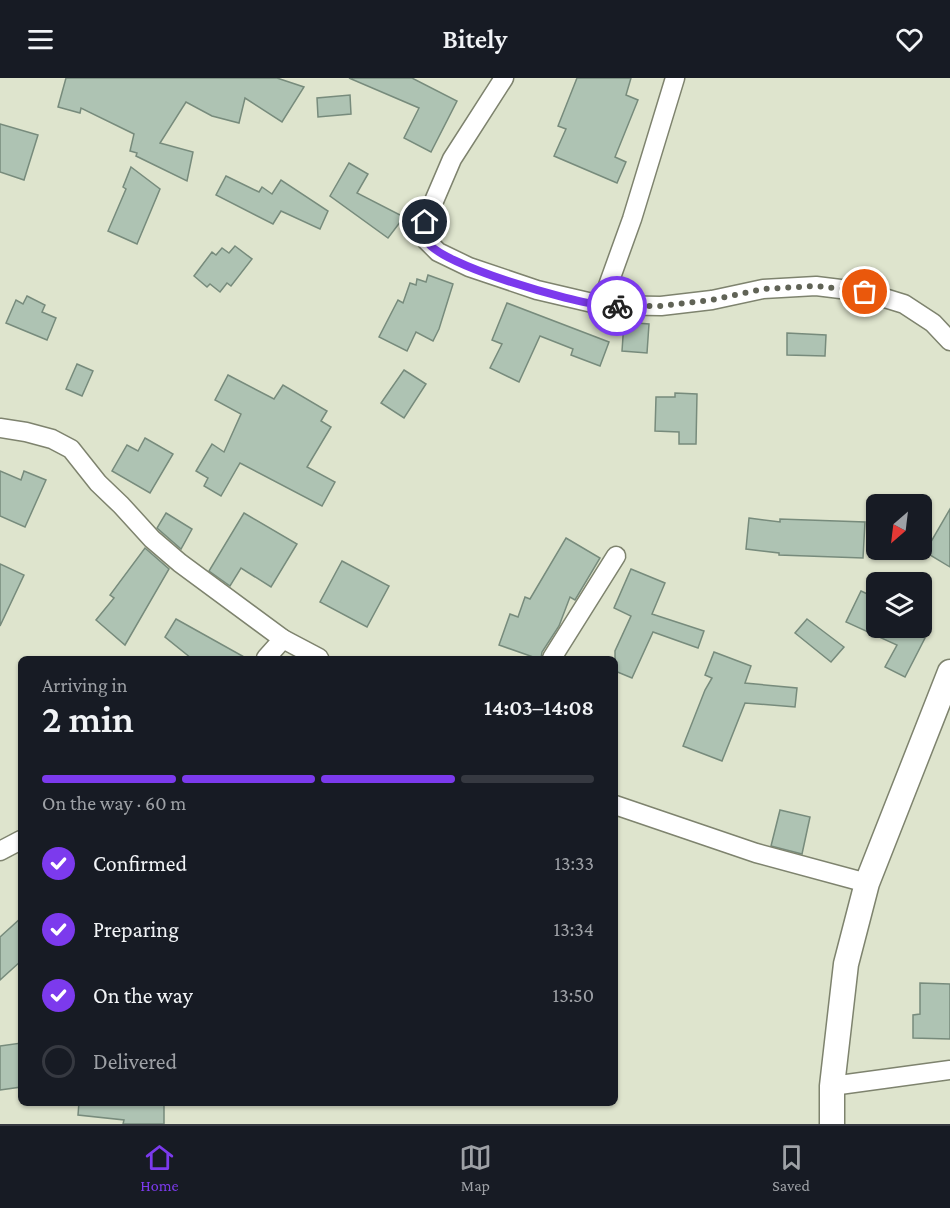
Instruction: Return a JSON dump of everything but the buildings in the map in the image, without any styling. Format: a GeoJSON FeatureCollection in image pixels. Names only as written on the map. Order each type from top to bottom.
{"type":"FeatureCollection","features":[{"type":"Feature","properties":{"kind":"street"},"geometry":{"type":"LineString","coordinates":[[504,78],[452,159],[425,222],[426,240],[438,252],[469,267],[537,291],[601,305],[661,306],[712,300],[763,289],[816,286],[865,292],[904,304],[933,323],[950,340]]}},
{"type":"Feature","properties":{"kind":"street"},"geometry":{"type":"LineString","coordinates":[[601,305],[632,219],[675,78]]}},
{"type":"Feature","properties":{"kind":"street"},"geometry":{"type":"LineString","coordinates":[[0,428],[52,439],[71,449],[99,483],[152,539],[180,563],[283,639],[315,656]]}},
{"type":"Feature","properties":{"kind":"street"},"geometry":{"type":"LineString","coordinates":[[553,656],[616,556]]}},
{"type":"Feature","properties":{"kind":"street"},"geometry":{"type":"LineString","coordinates":[[268,656],[283,639]]}},
{"type":"Feature","properties":{"kind":"street"},"geometry":{"type":"LineString","coordinates":[[832,1124],[832,1086],[846,964],[867,883],[950,672]]}},
{"type":"Feature","properties":{"kind":"street"},"geometry":{"type":"LineString","coordinates":[[618,806],[756,853],[867,883]]}},
{"type":"Feature","properties":{"kind":"street"},"geometry":{"type":"LineString","coordinates":[[0,851],[18,842]]}},
{"type":"Feature","properties":{"kind":"street"},"geometry":{"type":"LineString","coordinates":[[832,1086],[950,1070]]}},
{"type":"Feature","properties":{"kind":"way so far"},"geometry":{"type":"LineString","coordinates":[[617,306],[661,306],[712,300],[763,289],[816,286],[865,292]]}},
{"type":"Feature","properties":{"kind":"route"},"geometry":{"type":"LineString","coordinates":[[425,222],[426,240],[438,252],[469,267],[537,291],[601,305],[617,306]]}}]}
